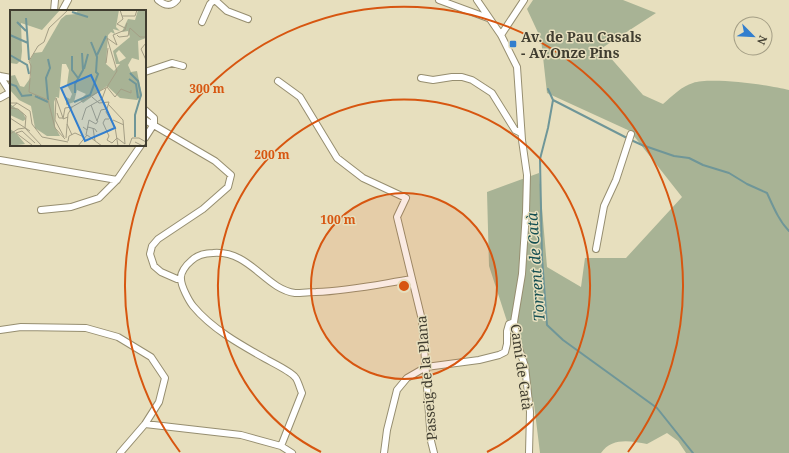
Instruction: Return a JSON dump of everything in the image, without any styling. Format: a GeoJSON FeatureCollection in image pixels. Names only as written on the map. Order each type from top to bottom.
{"type":"FeatureCollection","features":[{"type":"Feature","properties":{"kind":"street"},"geometry":{"type":"LineString","coordinates":[[54,10],[55,0]]}},
{"type":"Feature","properties":{"kind":"street"},"geometry":{"type":"LineString","coordinates":[[63,10],[68,0]]}},
{"type":"Feature","properties":{"kind":"street"},"geometry":{"type":"LineString","coordinates":[[158,0],[166,5],[171,5],[177,0]]}},
{"type":"Feature","properties":{"kind":"street"},"geometry":{"type":"LineString","coordinates":[[202,22],[210,4],[214,0],[227,11],[248,19]]}},
{"type":"Feature","properties":{"kind":"street"},"geometry":{"type":"LineString","coordinates":[[439,0],[489,18]]}},
{"type":"Feature","properties":{"kind":"street"},"geometry":{"type":"LineString","coordinates":[[477,0],[501,35],[524,0]]}},
{"type":"Feature","properties":{"kind":"street","name":"Camí de Catà"},"geometry":{"type":"LineString","coordinates":[[501,35],[517,67],[521,133],[527,175],[522,274],[514,322],[517,343],[525,366],[530,412],[529,453]]}},
{"type":"Feature","properties":{"kind":"street"},"geometry":{"type":"LineString","coordinates":[[146,72],[172,63],[183,66]]}},
{"type":"Feature","properties":{"kind":"street"},"geometry":{"type":"LineString","coordinates":[[0,76],[10,78]]}},
{"type":"Feature","properties":{"kind":"street"},"geometry":{"type":"LineString","coordinates":[[0,76],[10,92],[0,98]]}},
{"type":"Feature","properties":{"kind":"street"},"geometry":{"type":"LineString","coordinates":[[421,78],[433,80],[462,77],[472,80],[492,93],[515,130],[521,133]]}},
{"type":"Feature","properties":{"kind":"street","name":"Passeig de la Plana"},"geometry":{"type":"LineString","coordinates":[[278,81],[300,97],[337,158],[363,178],[406,198],[397,217],[422,320],[431,441],[434,453]]}},
{"type":"Feature","properties":{"kind":"street"},"geometry":{"type":"LineString","coordinates":[[146,111],[154,118],[154,124],[146,136]]}},
{"type":"Feature","properties":{"kind":"street"},"geometry":{"type":"LineString","coordinates":[[146,120],[215,161],[231,175],[228,187],[204,209],[158,239],[152,246],[150,254],[154,266],[161,272],[177,279],[181,279]]}},
{"type":"Feature","properties":{"kind":"street"},"geometry":{"type":"LineString","coordinates":[[596,249],[604,206],[616,180],[631,134]]}},
{"type":"Feature","properties":{"kind":"street"},"geometry":{"type":"LineString","coordinates":[[42,210],[71,207],[99,198],[117,180],[140,146]]}},
{"type":"Feature","properties":{"kind":"street"},"geometry":{"type":"LineString","coordinates":[[0,160],[117,180]]}},
{"type":"Feature","properties":{"kind":"street"},"geometry":{"type":"LineString","coordinates":[[281,446],[302,393],[295,377],[233,340],[199,313],[189,299],[181,279],[184,269],[192,259],[203,254],[217,252],[234,255],[282,288],[295,293],[336,291],[412,279]]}},
{"type":"Feature","properties":{"kind":"street"},"geometry":{"type":"LineString","coordinates":[[384,453],[387,430],[397,390],[407,378],[426,368],[479,360],[499,355],[504,352],[507,344],[507,331],[510,324],[514,322]]}},
{"type":"Feature","properties":{"kind":"street"},"geometry":{"type":"LineString","coordinates":[[0,330],[21,327],[86,328],[118,337],[151,357],[165,378],[159,402],[145,424],[120,453]]}},
{"type":"Feature","properties":{"kind":"street"},"geometry":{"type":"LineString","coordinates":[[145,424],[241,435],[281,446],[292,453]]}},
{"type":"Feature","properties":{"kind":"green space"},"geometry":{"type":"Polygon","coordinates":[[[533,0],[623,0],[656,13],[602,48],[643,95],[663,104],[685,86],[702,81],[741,82],[789,90],[789,453],[686,453],[678,441],[667,433],[647,444],[628,441],[616,442],[605,448],[601,453],[540,453],[534,404],[489,266],[487,192],[539,173],[547,267],[581,287],[585,258],[626,258],[682,197],[630,131],[547,93],[541,39],[527,9],[533,0]]]}},
{"type":"Feature","properties":{"kind":"waterway","name":"Torrent de Catà"},"geometry":{"type":"LineString","coordinates":[[548,89],[553,100],[540,159],[542,258],[547,325],[563,340],[657,408],[693,453]]}},
{"type":"Feature","properties":{"kind":"waterway"},"geometry":{"type":"LineString","coordinates":[[553,100],[627,138]]}},
{"type":"Feature","properties":{"kind":"waterway"},"geometry":{"type":"LineString","coordinates":[[631,140],[674,156],[689,158],[703,165],[729,173],[747,184],[767,193],[779,218],[789,231]]}},
{"type":"Feature","properties":{"kind":"place","name":"Av. de Pau Casals - Av.Onze Pins"},"geometry":{"type":"Point","coordinates":[513,44]}}]}
